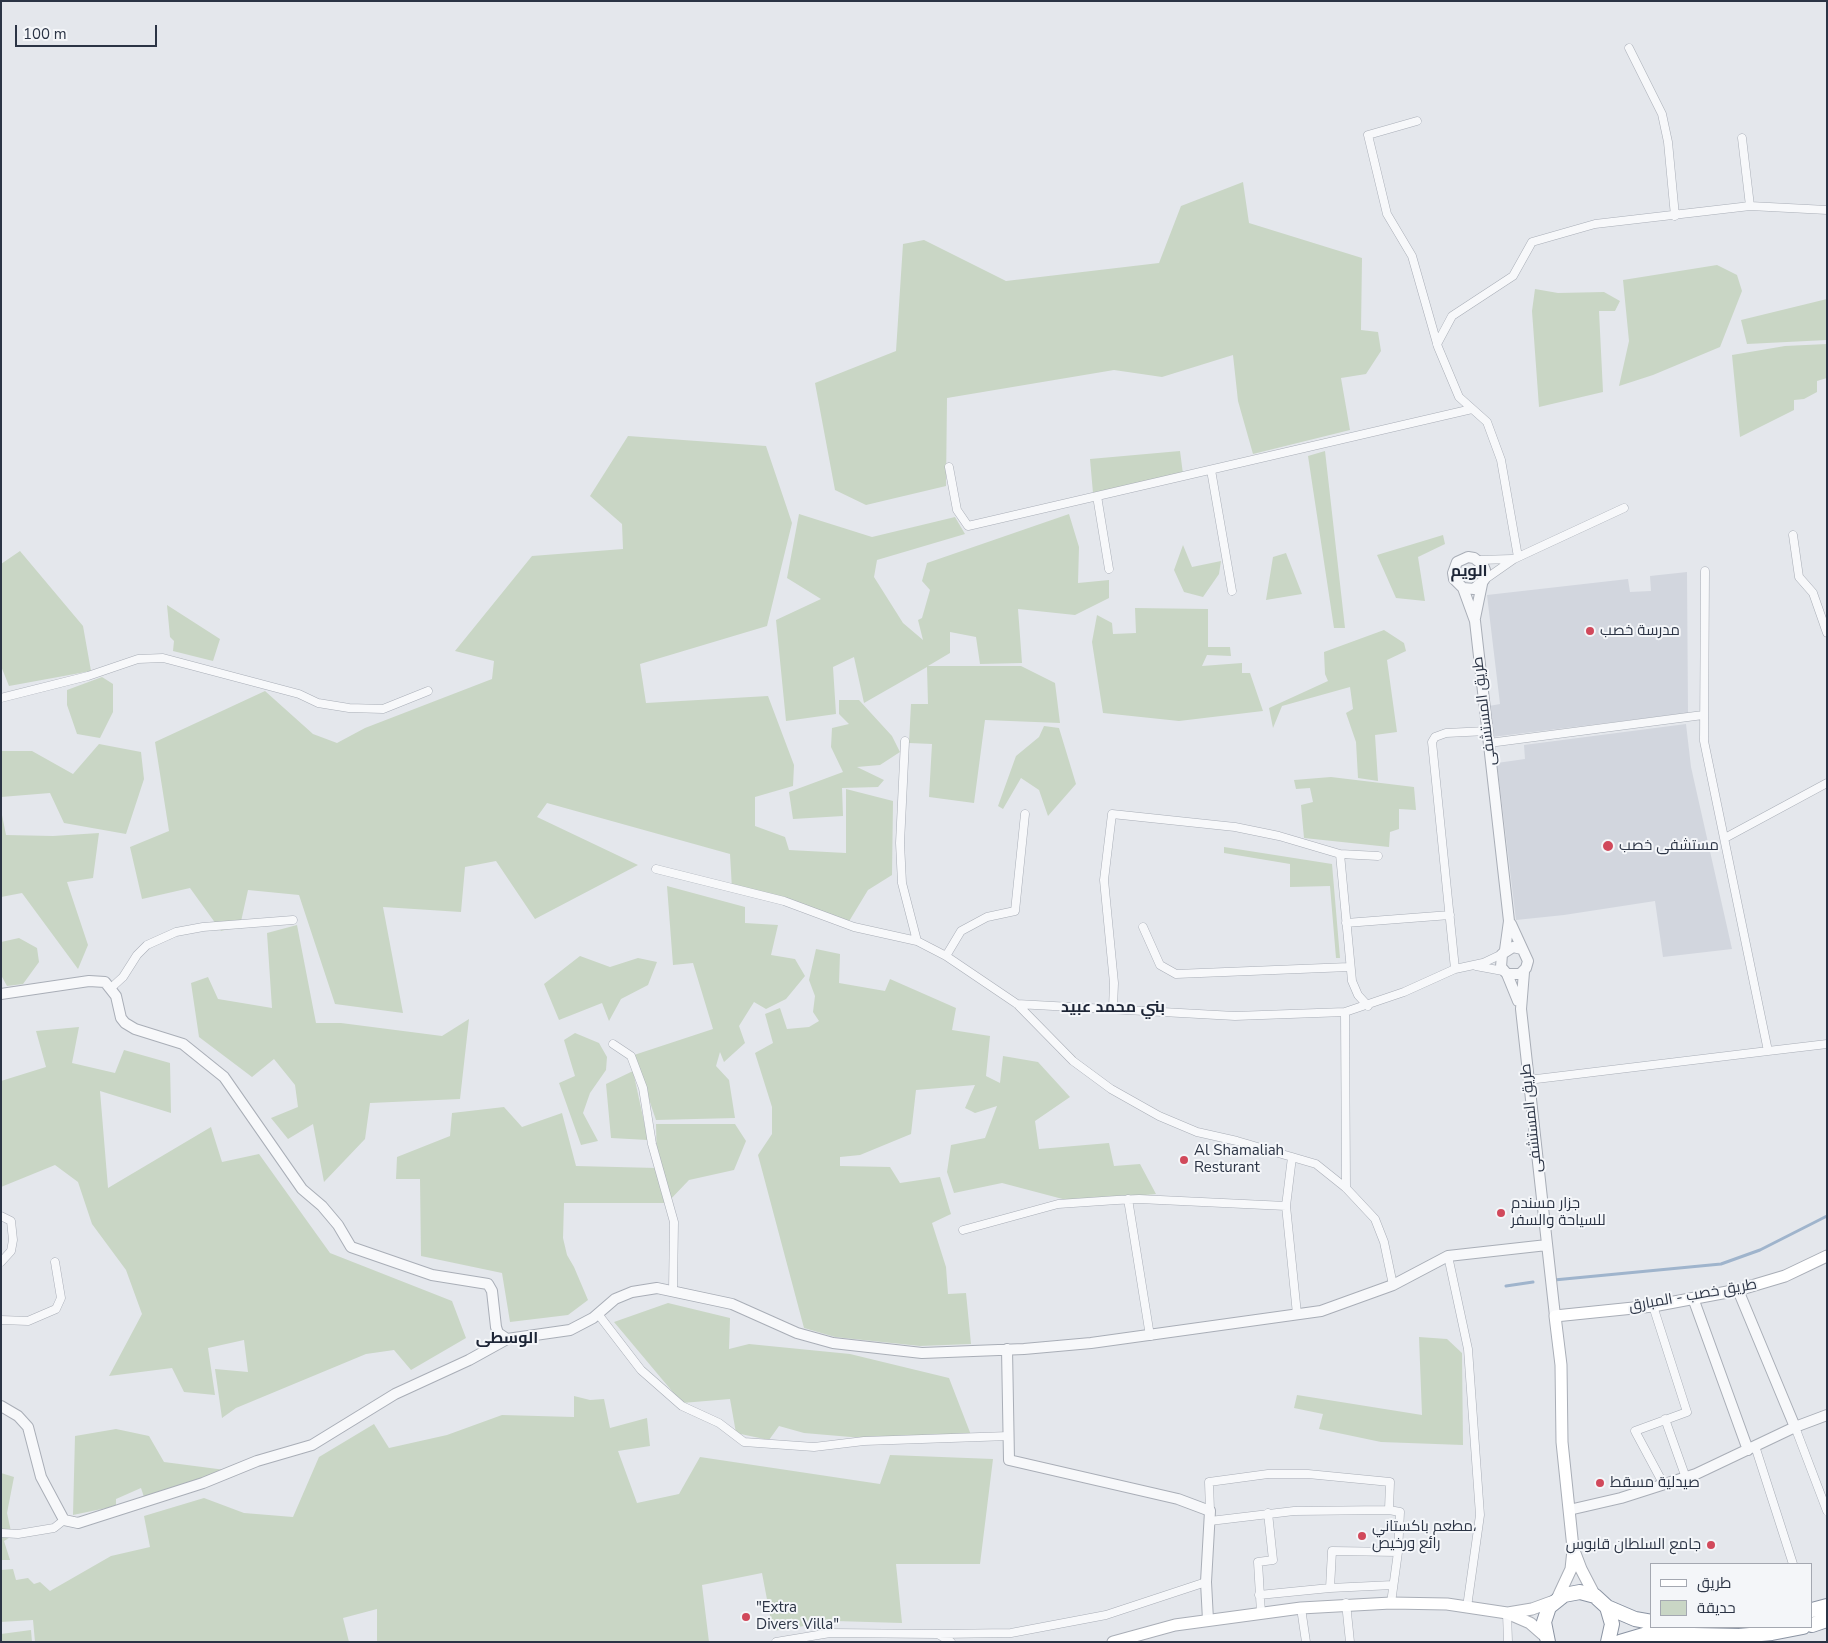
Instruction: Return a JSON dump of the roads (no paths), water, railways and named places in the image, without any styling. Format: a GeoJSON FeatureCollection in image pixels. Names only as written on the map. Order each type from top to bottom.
{"type":"FeatureCollection","features":[{"type":"Feature","properties":{"kind":"highway"},"geometry":{"type":"LineString","coordinates":[[1547,1639],[1544,1629],[1546,1614],[1555,1600],[1572,1592],[1588,1593],[1595,1596],[1607,1607],[1635,1619],[1650,1622]]}},
{"type":"Feature","properties":{"kind":"highway"},"geometry":{"type":"LineString","coordinates":[[1813,1610],[1827,1606]]}},
{"type":"Feature","properties":{"kind":"highway"},"geometry":{"type":"LineString","coordinates":[[1607,1607],[1612,1624],[1608,1642]]}},
{"type":"Feature","properties":{"kind":"highway"},"geometry":{"type":"LineString","coordinates":[[1813,1625],[1827,1620]]}},
{"type":"Feature","properties":{"kind":"highway"},"geometry":{"type":"LineString","coordinates":[[1620,1642],[1647,1634],[1739,1636],[1772,1634],[1799,1628]]}},
{"type":"Feature","properties":{"kind":"main road","name":"طريق خصب - المبارق"},"geometry":{"type":"LineString","coordinates":[[1555,1316],[1653,1306],[1738,1290],[1784,1276],[1827,1256]]}},
{"type":"Feature","properties":{"kind":"main road"},"geometry":{"type":"LineString","coordinates":[[1508,1613],[1532,1609],[1555,1600],[1571,1569],[1573,1548],[1562,1442],[1560,1365],[1555,1316]]}},
{"type":"Feature","properties":{"kind":"main road"},"geometry":{"type":"LineString","coordinates":[[1573,1548],[1595,1596]]}},
{"type":"Feature","properties":{"kind":"main road"},"geometry":{"type":"LineString","coordinates":[[1113,1642],[1175,1625],[1208,1620],[1301,1608],[1391,1602],[1467,1607],[1508,1613],[1530,1623],[1547,1639]]}},
{"type":"Feature","properties":{"kind":"street"},"geometry":{"type":"LineString","coordinates":[[1629,48],[1662,114],[1668,142],[1675,216]]}},
{"type":"Feature","properties":{"kind":"street"},"geometry":{"type":"LineString","coordinates":[[1417,121],[1368,135],[1386,214],[1412,256],[1437,344],[1459,397],[1486,422],[1501,460],[1516,558]]}},
{"type":"Feature","properties":{"kind":"street"},"geometry":{"type":"LineString","coordinates":[[1742,138],[1750,206]]}},
{"type":"Feature","properties":{"kind":"street"},"geometry":{"type":"LineString","coordinates":[[1437,344],[1452,316],[1513,276],[1532,242],[1595,224],[1750,206],[1827,210]]}},
{"type":"Feature","properties":{"kind":"street"},"geometry":{"type":"LineString","coordinates":[[950,467],[957,510],[968,526],[1472,410]]}},
{"type":"Feature","properties":{"kind":"street"},"geometry":{"type":"LineString","coordinates":[[1211,470],[1232,591]]}},
{"type":"Feature","properties":{"kind":"street"},"geometry":{"type":"LineString","coordinates":[[1097,496],[1109,569]]}},
{"type":"Feature","properties":{"kind":"street"},"geometry":{"type":"LineString","coordinates":[[1516,558],[1479,560],[1468,557],[1457,562],[1454,568],[1454,579],[1463,588],[1474,589],[1516,558],[1624,508]]}},
{"type":"Feature","properties":{"kind":"street"},"geometry":{"type":"LineString","coordinates":[[1793,534],[1799,577],[1813,593],[1827,633]]}},
{"type":"Feature","properties":{"kind":"street"},"geometry":{"type":"LineString","coordinates":[[1479,560],[1485,570],[1483,582]]}},
{"type":"Feature","properties":{"kind":"street"},"geometry":{"type":"LineString","coordinates":[[1705,571],[1704,741],[1768,1051]]}},
{"type":"Feature","properties":{"kind":"street","name":"طريق المستشفى"},"geometry":{"type":"LineString","coordinates":[[1474,621],[1483,582]]}},
{"type":"Feature","properties":{"kind":"street","name":"طريق المستشفى"},"geometry":{"type":"LineString","coordinates":[[1463,588],[1474,621],[1509,921],[1503,952]]}},
{"type":"Feature","properties":{"kind":"street"},"geometry":{"type":"LineString","coordinates":[[1,698],[88,676],[138,660],[163,658],[299,694],[318,702],[349,708],[383,709],[428,691]]}},
{"type":"Feature","properties":{"kind":"street"},"geometry":{"type":"LineString","coordinates":[[1489,743],[1704,715]]}},
{"type":"Feature","properties":{"kind":"street"},"geometry":{"type":"LineString","coordinates":[[1455,969],[1432,742],[1435,737],[1446,733],[1487,731]]}},
{"type":"Feature","properties":{"kind":"street"},"geometry":{"type":"LineString","coordinates":[[905,741],[900,843],[902,883],[917,941]]}},
{"type":"Feature","properties":{"kind":"street"},"geometry":{"type":"LineString","coordinates":[[1724,838],[1827,783]]}},
{"type":"Feature","properties":{"kind":"street"},"geometry":{"type":"LineString","coordinates":[[946,956],[961,931],[987,917],[1015,911],[1025,814]]}},
{"type":"Feature","properties":{"kind":"street"},"geometry":{"type":"LineString","coordinates":[[1113,1008],[1114,983],[1105,909],[1104,880],[1112,814],[1235,827],[1279,836],[1340,854],[1378,856]]}},
{"type":"Feature","properties":{"kind":"street"},"geometry":{"type":"LineString","coordinates":[[1340,854],[1350,967],[1355,988],[1368,1006]]}},
{"type":"Feature","properties":{"kind":"street"},"geometry":{"type":"LineString","coordinates":[[656,869],[784,901],[854,927],[917,941],[946,956],[1017,1004],[1073,1061],[1127,1098],[1196,1132],[1237,1141],[1316,1164],[1346,1188],[1375,1220],[1384,1242],[1393,1285]]}},
{"type":"Feature","properties":{"kind":"street"},"geometry":{"type":"LineString","coordinates":[[1346,923],[1450,916]]}},
{"type":"Feature","properties":{"kind":"street"},"geometry":{"type":"LineString","coordinates":[[112,988],[124,977],[137,955],[147,945],[176,932],[203,927],[293,920]]}},
{"type":"Feature","properties":{"kind":"street","name":"طريق المستشفى"},"geometry":{"type":"LineString","coordinates":[[1509,921],[1522,949]]}},
{"type":"Feature","properties":{"kind":"street"},"geometry":{"type":"LineString","coordinates":[[1143,927],[1160,965],[1176,974],[1350,967]]}},
{"type":"Feature","properties":{"kind":"street"},"geometry":{"type":"LineString","coordinates":[[1017,1004],[1235,1016],[1345,1012],[1368,1006],[1455,969],[1474,966],[1513,947],[1522,949],[1528,961],[1524,972],[1516,976],[1474,966]]}},
{"type":"Feature","properties":{"kind":"street"},"geometry":{"type":"LineString","coordinates":[[1503,952],[1500,963],[1505,972]]}},
{"type":"Feature","properties":{"kind":"street","name":"طريق المستشفى"},"geometry":{"type":"LineString","coordinates":[[1505,972],[1521,1009]]}},
{"type":"Feature","properties":{"kind":"street","name":"طريق المستشفى"},"geometry":{"type":"LineString","coordinates":[[1524,972],[1521,1009],[1555,1316]]}},
{"type":"Feature","properties":{"kind":"street"},"geometry":{"type":"LineString","coordinates":[[1,994],[89,981],[105,982],[112,988],[116,996],[121,1018],[125,1023],[135,1029],[182,1044],[224,1077],[302,1189],[328,1212],[351,1247],[432,1275],[488,1284],[492,1290],[496,1327],[498,1332],[507,1339]]}},
{"type":"Feature","properties":{"kind":"street"},"geometry":{"type":"LineString","coordinates":[[1345,1012],[1346,1188]]}},
{"type":"Feature","properties":{"kind":"street"},"geometry":{"type":"LineString","coordinates":[[612,1044],[632,1056],[643,1088],[652,1144],[674,1222],[673,1291]]}},
{"type":"Feature","properties":{"kind":"street"},"geometry":{"type":"LineString","coordinates":[[1528,1080],[1827,1044]]}},
{"type":"Feature","properties":{"kind":"street"},"geometry":{"type":"LineString","coordinates":[[1292,1158],[1286,1206],[1297,1314]]}},
{"type":"Feature","properties":{"kind":"street"},"geometry":{"type":"LineString","coordinates":[[963,1230],[1058,1204],[1128,1200],[1286,1206]]}},
{"type":"Feature","properties":{"kind":"street"},"geometry":{"type":"LineString","coordinates":[[1128,1200],[1150,1336]]}},
{"type":"Feature","properties":{"kind":"street"},"geometry":{"type":"LineString","coordinates":[[1,1216],[11,1222],[13,1240],[11,1251],[1,1262]]}},
{"type":"Feature","properties":{"kind":"street"},"geometry":{"type":"LineString","coordinates":[[1,1406],[18,1416],[28,1428],[41,1477],[64,1520],[78,1523],[203,1484],[257,1461],[312,1445],[395,1394],[469,1360],[507,1339],[570,1330],[598,1314],[615,1299],[632,1292],[657,1288],[732,1304],[797,1333],[833,1343],[922,1353],[1007,1349],[1091,1343],[1150,1336],[1321,1311],[1393,1285],[1448,1256],[1547,1245]]}},
{"type":"Feature","properties":{"kind":"street"},"geometry":{"type":"LineString","coordinates":[[1448,1256],[1468,1349],[1480,1515],[1467,1607]]}},
{"type":"Feature","properties":{"kind":"street"},"geometry":{"type":"LineString","coordinates":[[1,1320],[28,1321],[56,1309],[61,1298],[55,1262]]}},
{"type":"Feature","properties":{"kind":"street"},"geometry":{"type":"LineString","coordinates":[[1738,1290],[1795,1427],[1827,1511]]}},
{"type":"Feature","properties":{"kind":"street"},"geometry":{"type":"LineString","coordinates":[[1693,1298],[1752,1448],[1793,1563]]}},
{"type":"Feature","properties":{"kind":"street"},"geometry":{"type":"LineString","coordinates":[[1653,1306],[1687,1412],[1635,1431],[1664,1485]]}},
{"type":"Feature","properties":{"kind":"street"},"geometry":{"type":"LineString","coordinates":[[598,1314],[641,1370],[682,1406],[718,1423],[744,1442],[814,1447],[864,1441],[1009,1436]]}},
{"type":"Feature","properties":{"kind":"street"},"geometry":{"type":"LineString","coordinates":[[1007,1349],[1009,1460],[1178,1499],[1210,1516],[1335,1509],[1390,1510],[1400,1512],[1398,1552],[1391,1602]]}},
{"type":"Feature","properties":{"kind":"street"},"geometry":{"type":"LineString","coordinates":[[1569,1510],[1686,1478],[1795,1427],[1827,1415]]}},
{"type":"Feature","properties":{"kind":"street"},"geometry":{"type":"LineString","coordinates":[[1665,1419],[1686,1478]]}},
{"type":"Feature","properties":{"kind":"street"},"geometry":{"type":"LineString","coordinates":[[1208,1620],[1206,1582],[1210,1516],[1209,1482],[1276,1474],[1351,1477],[1390,1482],[1390,1510]]}},
{"type":"Feature","properties":{"kind":"street"},"geometry":{"type":"LineString","coordinates":[[1261,1613],[1258,1562],[1273,1560],[1268,1513]]}},
{"type":"Feature","properties":{"kind":"street"},"geometry":{"type":"LineString","coordinates":[[1,1533],[18,1534],[54,1528],[64,1520]]}},
{"type":"Feature","properties":{"kind":"street"},"geometry":{"type":"LineString","coordinates":[[1330,1588],[1332,1551],[1398,1552]]}},
{"type":"Feature","properties":{"kind":"street"},"geometry":{"type":"LineString","coordinates":[[776,1642],[830,1633],[1011,1633],[1106,1615],[1206,1582]]}},
{"type":"Feature","properties":{"kind":"street"},"geometry":{"type":"LineString","coordinates":[[1259,1595],[1330,1588],[1393,1585]]}},
{"type":"Feature","properties":{"kind":"street"},"geometry":{"type":"LineString","coordinates":[[1346,1604],[1350,1642]]}},
{"type":"Feature","properties":{"kind":"street"},"geometry":{"type":"LineString","coordinates":[[1301,1608],[1306,1642]]}},
{"type":"Feature","properties":{"kind":"street"},"geometry":{"type":"LineString","coordinates":[[1508,1613],[1508,1642]]}},
{"type":"Feature","properties":{"kind":"street"},"geometry":{"type":"LineString","coordinates":[[938,1634],[950,1642]]}},
{"type":"Feature","properties":{"kind":"waterway"},"geometry":{"type":"LineString","coordinates":[[1554,1280],[1721,1264],[1760,1250],[1827,1216]]}},
{"type":"Feature","properties":{"kind":"waterway"},"geometry":{"type":"LineString","coordinates":[[1506,1286],[1533,1282]]}},
{"type":"Feature","properties":{"kind":"place","name":"مدرسة خصب"},"geometry":{"type":"Point","coordinates":[1590,631]}},
{"type":"Feature","properties":{"kind":"place","name":"مستشفى خصب"},"geometry":{"type":"Point","coordinates":[1608,846]}},
{"type":"Feature","properties":{"kind":"place","name":"Al Shamaliah Resturant"},"geometry":{"type":"Point","coordinates":[1184,1160]}},
{"type":"Feature","properties":{"kind":"place","name":"جزار مسندم للسياحة والسفر"},"geometry":{"type":"Point","coordinates":[1501,1213]}},
{"type":"Feature","properties":{"kind":"place","name":"صيدلية مسقط"},"geometry":{"type":"Point","coordinates":[1600,1483]}},
{"type":"Feature","properties":{"kind":"place","name":"مطعم باكستاني، رائع ورخيص"},"geometry":{"type":"Point","coordinates":[1362,1536]}},
{"type":"Feature","properties":{"kind":"place","name":"جامع السلطان قابوس"},"geometry":{"type":"Point","coordinates":[1711,1545]}},
{"type":"Feature","properties":{"kind":"place","name":"\"Extra Divers Villa\""},"geometry":{"type":"Point","coordinates":[746,1617]}},
{"type":"Feature","properties":{"kind":"district","name":"الويم"},"geometry":{"type":"Point","coordinates":[1469,572]}},
{"type":"Feature","properties":{"kind":"district","name":"بني محمد عبيد"},"geometry":{"type":"Point","coordinates":[1113,1008]}},
{"type":"Feature","properties":{"kind":"district","name":"الوسطى"},"geometry":{"type":"Point","coordinates":[507,1339]}}]}
